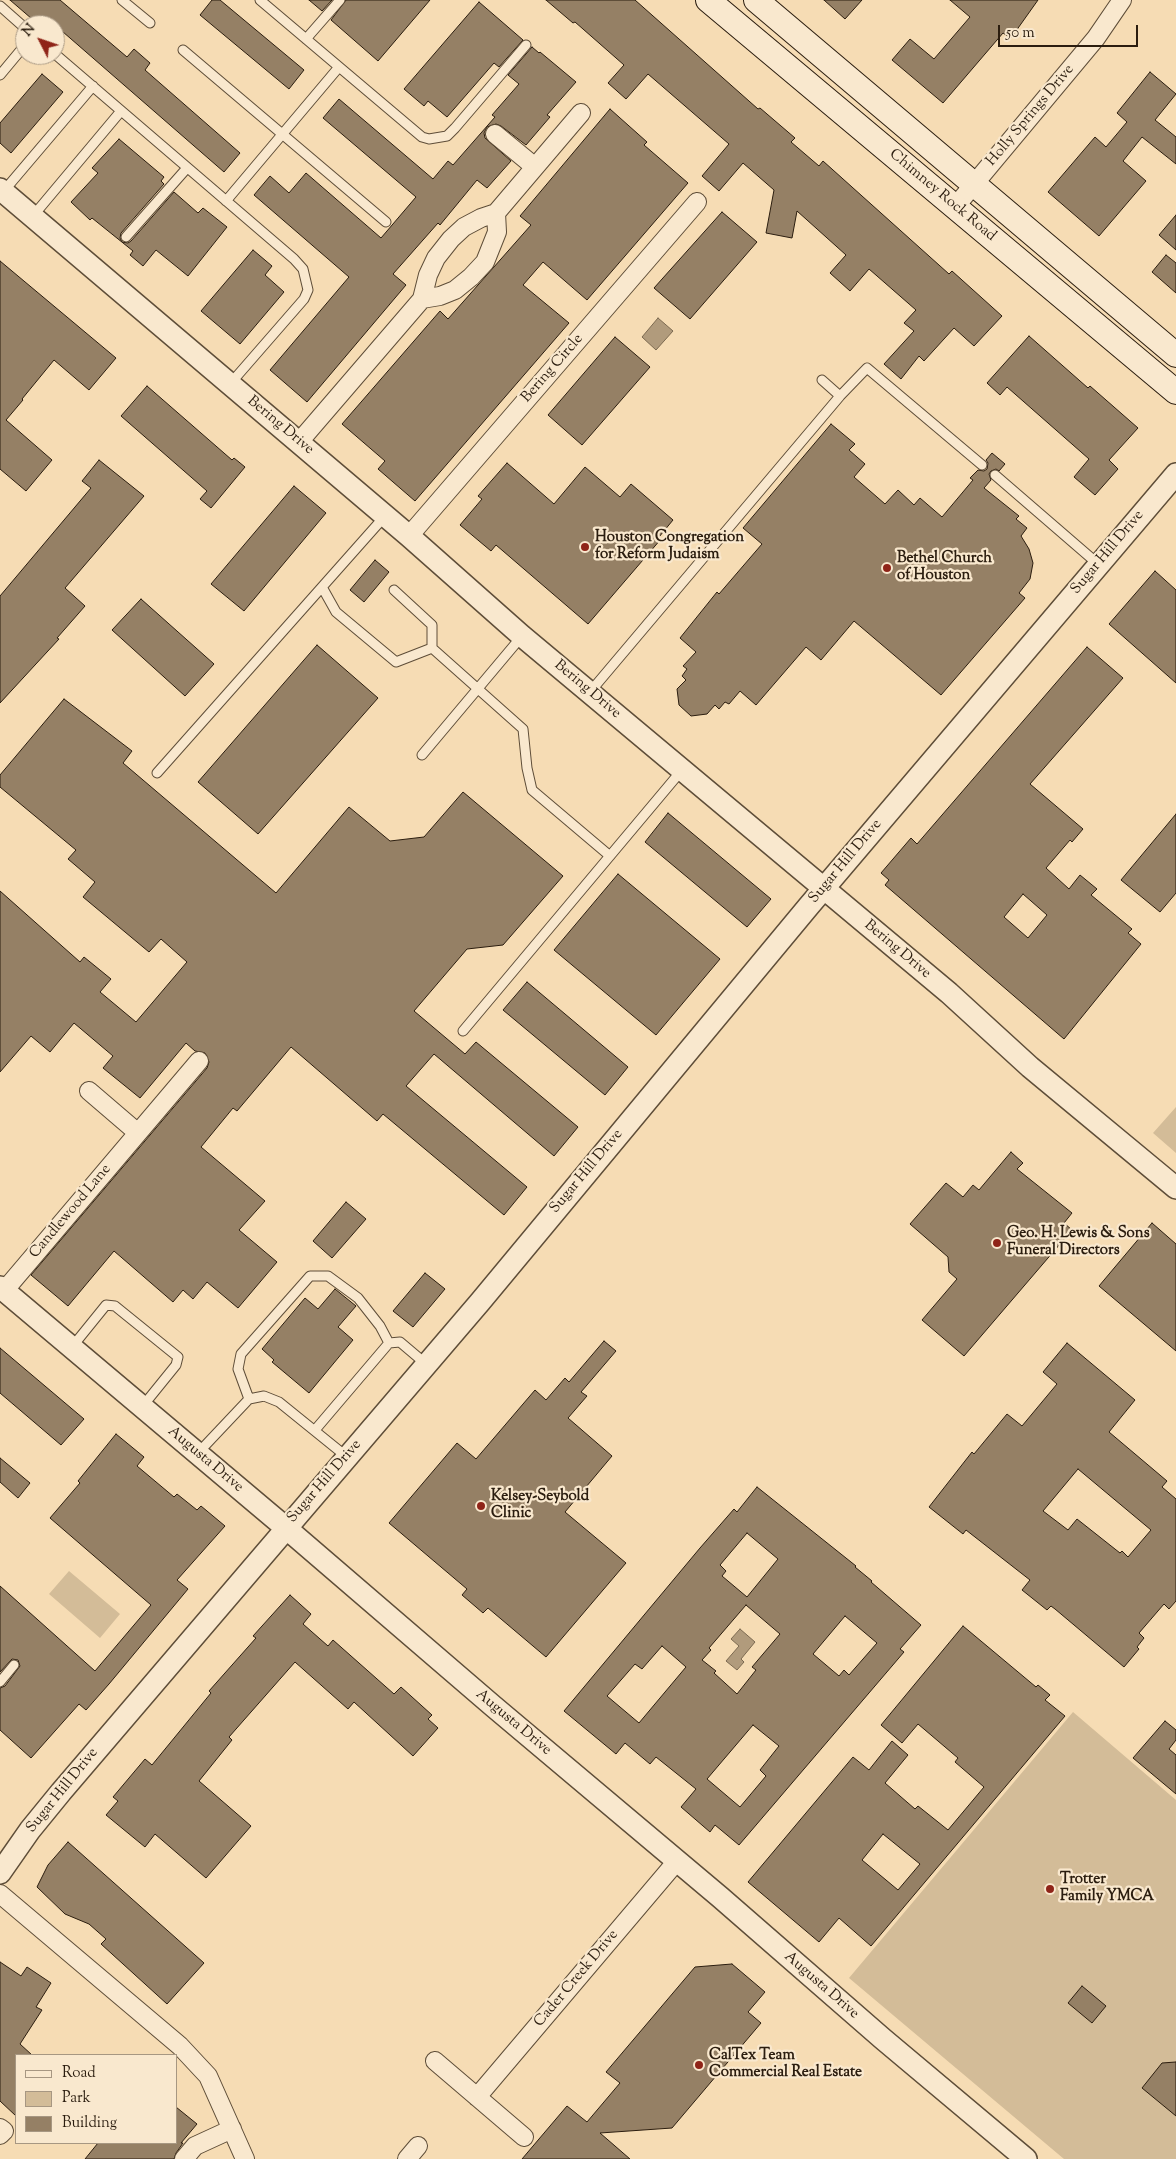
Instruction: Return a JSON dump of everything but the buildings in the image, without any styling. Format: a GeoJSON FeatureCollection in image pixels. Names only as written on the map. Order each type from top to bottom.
{"type":"FeatureCollection","features":[{"type":"Feature","properties":{"kind":"main road","name":"Chimney Rock Road"},"geometry":{"type":"LineString","coordinates":[[708,0],[1176,392]]}},
{"type":"Feature","properties":{"kind":"main road","name":"Chimney Rock Road"},"geometry":{"type":"LineString","coordinates":[[756,0],[1176,354]]}},
{"type":"Feature","properties":{"kind":"street","name":"Holly Springs Drive"},"geometry":{"type":"LineString","coordinates":[[955,207],[1096,38],[1122,0]]}},
{"type":"Feature","properties":{"kind":"street"},"geometry":{"type":"LineString","coordinates":[[299,442],[422,299],[428,275],[436,258],[452,239],[464,227],[496,213],[582,113]]}},
{"type":"Feature","properties":{"kind":"street"},"geometry":{"type":"LineString","coordinates":[[495,134],[535,167]]}},
{"type":"Feature","properties":{"kind":"street","name":"Bering Drive"},"geometry":{"type":"LineString","coordinates":[[2,190],[409,536],[522,636],[949,993],[1030,1067],[1176,1188]]}},
{"type":"Feature","properties":{"kind":"street","name":"Bering Circle"},"geometry":{"type":"LineString","coordinates":[[409,536],[697,202]]}},
{"type":"Feature","properties":{"kind":"street"},"geometry":{"type":"LineString","coordinates":[[422,299],[440,296],[455,290],[472,277],[485,262],[497,232],[496,213]]}},
{"type":"Feature","properties":{"kind":"street","name":"Sugar Hill Drive"},"geometry":{"type":"LineString","coordinates":[[0,1873],[51,1804],[426,1364],[823,889],[1176,474]]}},
{"type":"Feature","properties":{"kind":"street","name":"Candlewood Lane"},"geometry":{"type":"LineString","coordinates":[[2,1289],[199,1060]]}},
{"type":"Feature","properties":{"kind":"street"},"geometry":{"type":"LineString","coordinates":[[89,1091],[138,1133]]}},
{"type":"Feature","properties":{"kind":"street","name":"Augusta Drive"},"geometry":{"type":"LineString","coordinates":[[2,1289],[678,1862],[882,2039],[1026,2159]]}},
{"type":"Feature","properties":{"kind":"street","name":"Cader Creek Drive"},"geometry":{"type":"LineString","coordinates":[[477,2097],[678,1862]]}},
{"type":"Feature","properties":{"kind":"street"},"geometry":{"type":"LineString","coordinates":[[0,1894],[180,2046],[208,2076],[245,2159]]}},
{"type":"Feature","properties":{"kind":"street"},"geometry":{"type":"LineString","coordinates":[[435,2061],[524,2137]]}},
{"type":"Feature","properties":{"kind":"street"},"geometry":{"type":"LineString","coordinates":[[0,2128],[4,2131],[0,2135]]}},
{"type":"Feature","properties":{"kind":"street"},"geometry":{"type":"LineString","coordinates":[[184,2159],[195,2146],[232,2129]]}},
{"type":"Feature","properties":{"kind":"lane"},"geometry":{"type":"LineString","coordinates":[[122,0],[150,23]]}},
{"type":"Feature","properties":{"kind":"lane"},"geometry":{"type":"LineString","coordinates":[[260,0],[422,137],[438,139],[447,136],[526,45]]}},
{"type":"Feature","properties":{"kind":"lane"},"geometry":{"type":"LineString","coordinates":[[306,39],[340,0]]}},
{"type":"Feature","properties":{"kind":"lane"},"geometry":{"type":"LineString","coordinates":[[0,6],[15,19]]}},
{"type":"Feature","properties":{"kind":"lane"},"geometry":{"type":"LineString","coordinates":[[183,50],[386,222]]}},
{"type":"Feature","properties":{"kind":"lane"},"geometry":{"type":"LineString","coordinates":[[0,75],[15,57]]}},
{"type":"Feature","properties":{"kind":"lane"},"geometry":{"type":"LineString","coordinates":[[65,62],[294,259],[303,269],[308,290],[304,299],[230,384]]}},
{"type":"Feature","properties":{"kind":"lane"},"geometry":{"type":"LineString","coordinates":[[226,201],[339,67]]}},
{"type":"Feature","properties":{"kind":"lane"},"geometry":{"type":"LineString","coordinates":[[2,190],[93,86]]}},
{"type":"Feature","properties":{"kind":"lane"},"geometry":{"type":"LineString","coordinates":[[33,217],[121,111]]}},
{"type":"Feature","properties":{"kind":"lane"},"geometry":{"type":"LineString","coordinates":[[126,237],[187,168]]}},
{"type":"Feature","properties":{"kind":"lane"},"geometry":{"type":"LineString","coordinates":[[590,692],[840,396],[867,368],[982,464]]}},
{"type":"Feature","properties":{"kind":"lane"},"geometry":{"type":"LineString","coordinates":[[822,380],[840,396]]}},
{"type":"Feature","properties":{"kind":"lane"},"geometry":{"type":"LineString","coordinates":[[995,475],[1098,564]]}},
{"type":"Feature","properties":{"kind":"lane"},"geometry":{"type":"LineString","coordinates":[[157,774],[385,516]]}},
{"type":"Feature","properties":{"kind":"lane"},"geometry":{"type":"LineString","coordinates":[[322,587],[336,612],[396,662],[432,648]]}},
{"type":"Feature","properties":{"kind":"lane"},"geometry":{"type":"LineString","coordinates":[[394,590],[432,625],[432,648],[523,729],[527,768],[532,790],[610,856]]}},
{"type":"Feature","properties":{"kind":"lane"},"geometry":{"type":"LineString","coordinates":[[422,755],[522,636]]}},
{"type":"Feature","properties":{"kind":"lane"},"geometry":{"type":"LineString","coordinates":[[463,1031],[682,770]]}},
{"type":"Feature","properties":{"kind":"lane"},"geometry":{"type":"LineString","coordinates":[[249,1399],[238,1369],[241,1354],[310,1276],[328,1276],[358,1298],[380,1326],[389,1343]]}},
{"type":"Feature","properties":{"kind":"lane"},"geometry":{"type":"LineString","coordinates":[[72,1347],[106,1305],[115,1306],[178,1357],[176,1365],[142,1407]]}},
{"type":"Feature","properties":{"kind":"lane"},"geometry":{"type":"LineString","coordinates":[[314,1430],[389,1343],[400,1342],[426,1364]]}},
{"type":"Feature","properties":{"kind":"lane"},"geometry":{"type":"LineString","coordinates":[[198,1454],[249,1399],[264,1396],[279,1402],[347,1457]]}},
{"type":"Feature","properties":{"kind":"lane"},"geometry":{"type":"LineString","coordinates":[[0,1682],[14,1665]]}},
{"type":"Feature","properties":{"kind":"green space"},"geometry":{"type":"Polygon","coordinates":[[[1176,1107],[1176,1153],[1153,1133],[1176,1107]]]}},
{"type":"Feature","properties":{"kind":"green space"},"geometry":{"type":"Polygon","coordinates":[[[69,1571],[120,1614],[100,1638],[49,1594],[69,1571]]]}},
{"type":"Feature","properties":{"kind":"green space","name":"Trotter Family YMCA"},"geometry":{"type":"Polygon","coordinates":[[[1073,1712],[1176,1800],[1176,2159],[1064,2159],[849,1978],[1073,1712]]]}},
{"type":"Feature","properties":{"kind":"shaded area"},"geometry":{"type":"Polygon","coordinates":[[[658,318],[673,331],[656,350],[642,337],[658,318]]]}},
{"type":"Feature","properties":{"kind":"shaded area"},"geometry":{"type":"Polygon","coordinates":[[[740,1629],[755,1642],[741,1659],[744,1662],[737,1670],[726,1661],[739,1646],[731,1639],[740,1629]]]}},
{"type":"Feature","properties":{"kind":"place","name":"Houston Congregation for Reform Judaism"},"geometry":{"type":"Point","coordinates":[585,547]}},
{"type":"Feature","properties":{"kind":"place","name":"Bethel Church of Houston"},"geometry":{"type":"Point","coordinates":[887,568]}},
{"type":"Feature","properties":{"kind":"place","name":"Geo. H. Lewis & Sons Funeral Directors"},"geometry":{"type":"Point","coordinates":[997,1243]}},
{"type":"Feature","properties":{"kind":"place","name":"Kelsey-Seybold Clinic"},"geometry":{"type":"Point","coordinates":[481,1506]}},
{"type":"Feature","properties":{"kind":"place","name":"Trotter Family YMCA"},"geometry":{"type":"Point","coordinates":[1050,1889]}},
{"type":"Feature","properties":{"kind":"place","name":"CalTex Team Commercial Real Estate"},"geometry":{"type":"Point","coordinates":[699,2065]}}]}
